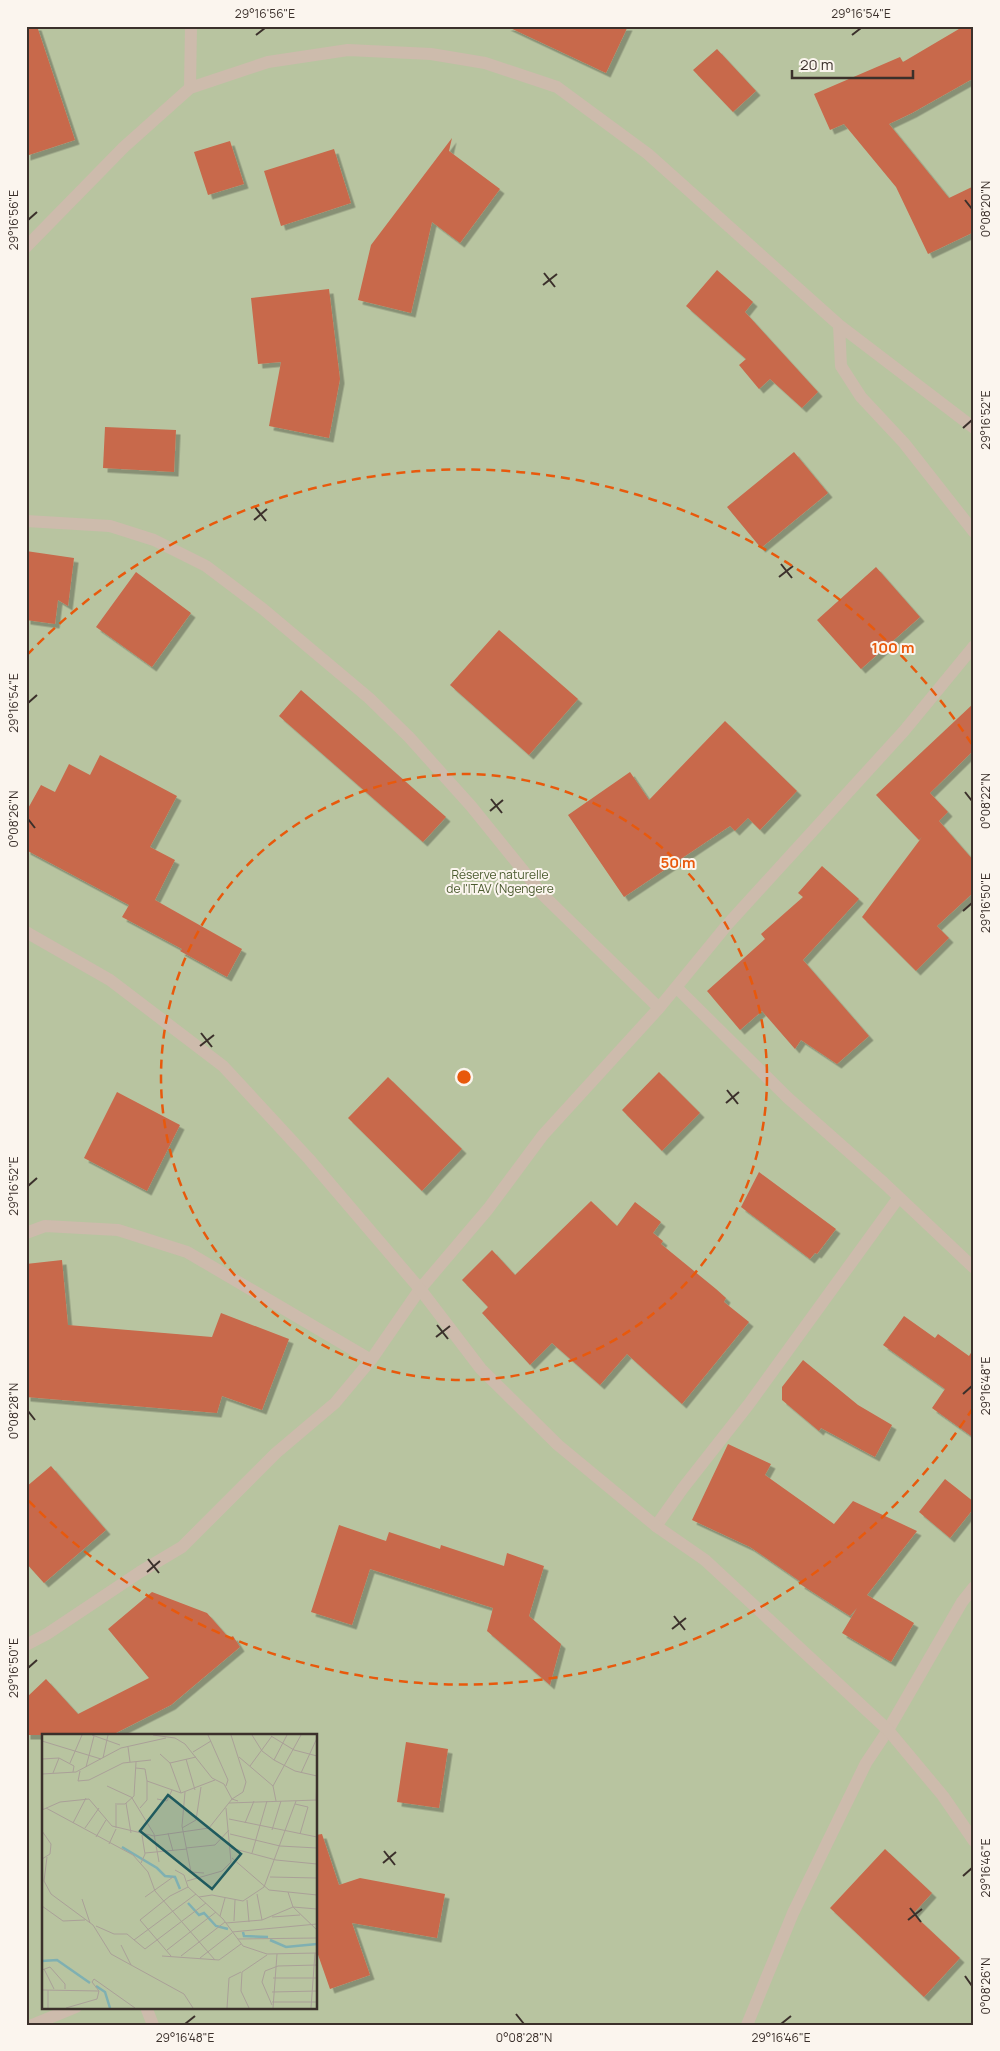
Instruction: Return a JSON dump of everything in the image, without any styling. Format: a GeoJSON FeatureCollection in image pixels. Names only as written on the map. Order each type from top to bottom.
{"type":"FeatureCollection","features":[{"type":"Feature","properties":{"kind":"street"},"geometry":{"type":"LineString","coordinates":[[190,88],[191,26]]}},
{"type":"Feature","properties":{"kind":"street"},"geometry":{"type":"LineString","coordinates":[[26,247],[124,148],[190,88],[268,62],[348,50],[431,54],[486,63],[557,87],[648,154],[839,326],[974,428]]}},
{"type":"Feature","properties":{"kind":"street"},"geometry":{"type":"LineString","coordinates":[[839,326],[841,366],[861,397],[904,443],[974,532]]}},
{"type":"Feature","properties":{"kind":"street"},"geometry":{"type":"LineString","coordinates":[[26,521],[110,526],[154,540],[206,566],[263,609],[369,698],[409,737],[471,806],[542,894],[659,1008]]}},
{"type":"Feature","properties":{"kind":"street"},"geometry":{"type":"LineString","coordinates":[[26,1645],[47,1634],[182,1546],[276,1453],[335,1403],[371,1360],[420,1289],[488,1209],[543,1135],[659,1008],[727,925],[904,731],[974,646]]}},
{"type":"Feature","properties":{"kind":"street"},"geometry":{"type":"LineString","coordinates":[[26,932],[110,980],[223,1066],[310,1159],[420,1289],[481,1369],[558,1445],[656,1526],[705,1560],[888,1730],[942,1796],[974,1841]]}},
{"type":"Feature","properties":{"kind":"street"},"geometry":{"type":"LineString","coordinates":[[676,988],[788,1098],[899,1197],[974,1268]]}},
{"type":"Feature","properties":{"kind":"street"},"geometry":{"type":"LineString","coordinates":[[656,1526],[682,1488],[749,1404],[899,1197]]}},
{"type":"Feature","properties":{"kind":"street"},"geometry":{"type":"LineString","coordinates":[[26,1233],[45,1226],[118,1230],[187,1252],[371,1360]]}},
{"type":"Feature","properties":{"kind":"street"},"geometry":{"type":"LineString","coordinates":[[747,2025],[793,1914],[866,1764],[888,1730],[962,1602],[974,1587]]}},
{"type":"Feature","properties":{"kind":"street"},"geometry":{"type":"LineString","coordinates":[[32,2025],[74,2008]]}},
{"type":"Feature","properties":{"kind":"street"},"geometry":{"type":"LineString","coordinates":[[146,2008],[153,2025]]}},
{"type":"Feature","properties":{"kind":"green space","name":"Réserve naturelle de l'ITAV (Ngengere"},"geometry":{"type":"Polygon","coordinates":[[[26,26],[974,26],[974,2025],[26,2025],[26,26]]]}},
{"type":"Feature","properties":{"kind":"building"},"geometry":{"type":"Polygon","coordinates":[[[26,26],[37,26],[75,140],[26,156],[26,26]]]}},
{"type":"Feature","properties":{"kind":"building"},"geometry":{"type":"Polygon","coordinates":[[[506,26],[628,26],[606,73],[506,26]]]}},
{"type":"Feature","properties":{"kind":"building"},"geometry":{"type":"Polygon","coordinates":[[[964,26],[974,26],[974,78],[889,124],[949,198],[974,186],[974,232],[928,254],[896,187],[844,124],[830,130],[814,94],[900,57],[903,62],[964,26]]]}},
{"type":"Feature","properties":{"kind":"building"},"geometry":{"type":"Polygon","coordinates":[[[717,49],[756,91],[733,112],[693,70],[717,49]]]}},
{"type":"Feature","properties":{"kind":"building"},"geometry":{"type":"Polygon","coordinates":[[[452,138],[449,151],[500,189],[460,243],[432,222],[411,313],[358,300],[371,245],[452,138]]]}},
{"type":"Feature","properties":{"kind":"building"},"geometry":{"type":"Polygon","coordinates":[[[230,141],[244,184],[208,195],[194,152],[230,141]]]}},
{"type":"Feature","properties":{"kind":"building"},"geometry":{"type":"Polygon","coordinates":[[[334,149],[351,203],[281,226],[264,171],[334,149]]]}},
{"type":"Feature","properties":{"kind":"building"},"geometry":{"type":"Polygon","coordinates":[[[717,270],[753,302],[745,312],[818,392],[802,408],[770,379],[759,389],[739,365],[746,359],[686,306],[717,270]]]}},
{"type":"Feature","properties":{"kind":"building"},"geometry":{"type":"Polygon","coordinates":[[[329,289],[340,379],[329,438],[269,426],[281,362],[258,364],[251,298],[329,289]]]}},
{"type":"Feature","properties":{"kind":"building"},"geometry":{"type":"Polygon","coordinates":[[[105,427],[176,430],[174,472],[103,468],[105,427]]]}},
{"type":"Feature","properties":{"kind":"building"},"geometry":{"type":"Polygon","coordinates":[[[794,452],[828,493],[761,548],[727,507],[794,452]]]}},
{"type":"Feature","properties":{"kind":"building"},"geometry":{"type":"Polygon","coordinates":[[[26,551],[74,558],[68,606],[58,600],[55,624],[26,620],[26,551]]]}},
{"type":"Feature","properties":{"kind":"building"},"geometry":{"type":"Polygon","coordinates":[[[876,567],[920,617],[861,669],[817,620],[876,567]]]}},
{"type":"Feature","properties":{"kind":"building"},"geometry":{"type":"Polygon","coordinates":[[[136,572],[191,613],[152,667],[96,627],[136,572]]]}},
{"type":"Feature","properties":{"kind":"building"},"geometry":{"type":"Polygon","coordinates":[[[499,630],[578,699],[529,755],[450,685],[499,630]]]}},
{"type":"Feature","properties":{"kind":"building"},"geometry":{"type":"Polygon","coordinates":[[[301,690],[446,817],[423,842],[279,716],[301,690]]]}},
{"type":"Feature","properties":{"kind":"building"},"geometry":{"type":"Polygon","coordinates":[[[974,703],[974,750],[930,793],[948,812],[939,821],[974,861],[974,892],[937,926],[949,938],[916,971],[862,917],[922,837],[919,840],[876,795],[974,703]]]}},
{"type":"Feature","properties":{"kind":"building"},"geometry":{"type":"Polygon","coordinates":[[[725,721],[797,791],[760,830],[748,818],[735,831],[730,826],[624,897],[568,815],[630,772],[649,800],[725,721]]]}},
{"type":"Feature","properties":{"kind":"building"},"geometry":{"type":"Polygon","coordinates":[[[100,755],[177,796],[150,847],[175,860],[155,900],[242,949],[227,977],[180,951],[182,949],[122,917],[129,905],[26,850],[26,812],[41,785],[55,792],[69,764],[90,775],[100,755]]]}},
{"type":"Feature","properties":{"kind":"building"},"geometry":{"type":"Polygon","coordinates":[[[822,866],[859,899],[803,960],[869,1036],[837,1064],[801,1040],[795,1049],[762,1011],[740,1030],[707,991],[765,939],[761,934],[803,897],[798,893],[822,866]]]}},
{"type":"Feature","properties":{"kind":"building"},"geometry":{"type":"Polygon","coordinates":[[[659,1072],[700,1113],[662,1151],[622,1110],[659,1072]]]}},
{"type":"Feature","properties":{"kind":"building"},"geometry":{"type":"Polygon","coordinates":[[[388,1077],[462,1149],[422,1191],[348,1118],[388,1077]]]}},
{"type":"Feature","properties":{"kind":"building"},"geometry":{"type":"Polygon","coordinates":[[[117,1092],[180,1125],[147,1191],[84,1158],[117,1092]]]}},
{"type":"Feature","properties":{"kind":"building"},"geometry":{"type":"Polygon","coordinates":[[[759,1172],[836,1229],[817,1254],[815,1253],[810,1259],[741,1207],[759,1172]]]}},
{"type":"Feature","properties":{"kind":"building"},"geometry":{"type":"Polygon","coordinates":[[[591,1201],[617,1226],[635,1202],[661,1222],[653,1233],[663,1241],[661,1244],[716,1289],[726,1298],[724,1302],[749,1322],[682,1404],[627,1354],[600,1385],[552,1343],[530,1365],[482,1313],[488,1307],[462,1280],[492,1250],[515,1275],[591,1201]]]}},
{"type":"Feature","properties":{"kind":"building"},"geometry":{"type":"Polygon","coordinates":[[[62,1260],[68,1325],[212,1337],[221,1313],[289,1339],[262,1410],[222,1396],[217,1413],[26,1397],[26,1264],[62,1260]]]}},
{"type":"Feature","properties":{"kind":"building"},"geometry":{"type":"Polygon","coordinates":[[[904,1316],[935,1338],[938,1334],[969,1356],[974,1348],[974,1438],[932,1408],[945,1389],[883,1345],[904,1316]]]}},
{"type":"Feature","properties":{"kind":"building"},"geometry":{"type":"Polygon","coordinates":[[[803,1360],[858,1405],[892,1425],[875,1457],[821,1428],[819,1431],[782,1400],[782,1387],[803,1360]]]}},
{"type":"Feature","properties":{"kind":"building"},"geometry":{"type":"Polygon","coordinates":[[[728,1444],[771,1464],[765,1475],[834,1524],[853,1501],[917,1531],[867,1595],[914,1623],[891,1662],[842,1633],[857,1608],[850,1616],[800,1584],[801,1582],[750,1547],[692,1520],[728,1444]]]}},
{"type":"Feature","properties":{"kind":"building"},"geometry":{"type":"Polygon","coordinates":[[[51,1466],[106,1530],[44,1583],[26,1563],[26,1487],[51,1466]]]}},
{"type":"Feature","properties":{"kind":"building"},"geometry":{"type":"Polygon","coordinates":[[[945,1479],[974,1502],[974,1508],[950,1538],[919,1512],[945,1479]]]}},
{"type":"Feature","properties":{"kind":"building"},"geometry":{"type":"Polygon","coordinates":[[[339,1525],[386,1541],[389,1532],[440,1549],[441,1545],[504,1566],[507,1553],[544,1566],[529,1616],[561,1644],[550,1685],[487,1631],[493,1608],[370,1569],[352,1625],[311,1612],[339,1525]]]}},
{"type":"Feature","properties":{"kind":"building"},"geometry":{"type":"Polygon","coordinates":[[[152,1592],[207,1613],[229,1638],[233,1636],[240,1647],[171,1705],[114,1734],[26,1735],[26,1698],[46,1679],[78,1714],[149,1678],[108,1629],[152,1592]]]}},
{"type":"Feature","properties":{"kind":"building"},"geometry":{"type":"Polygon","coordinates":[[[406,1742],[448,1749],[439,1808],[397,1802],[406,1742]]]}},
{"type":"Feature","properties":{"kind":"building"},"geometry":{"type":"Polygon","coordinates":[[[322,1834],[339,1885],[360,1878],[445,1894],[437,1938],[352,1923],[370,1975],[330,1989],[318,1955],[318,1835],[322,1834]]]}},
{"type":"Feature","properties":{"kind":"building"},"geometry":{"type":"Polygon","coordinates":[[[885,1849],[932,1893],[913,1914],[960,1958],[924,1997],[830,1908],[885,1849]]]}}]}
